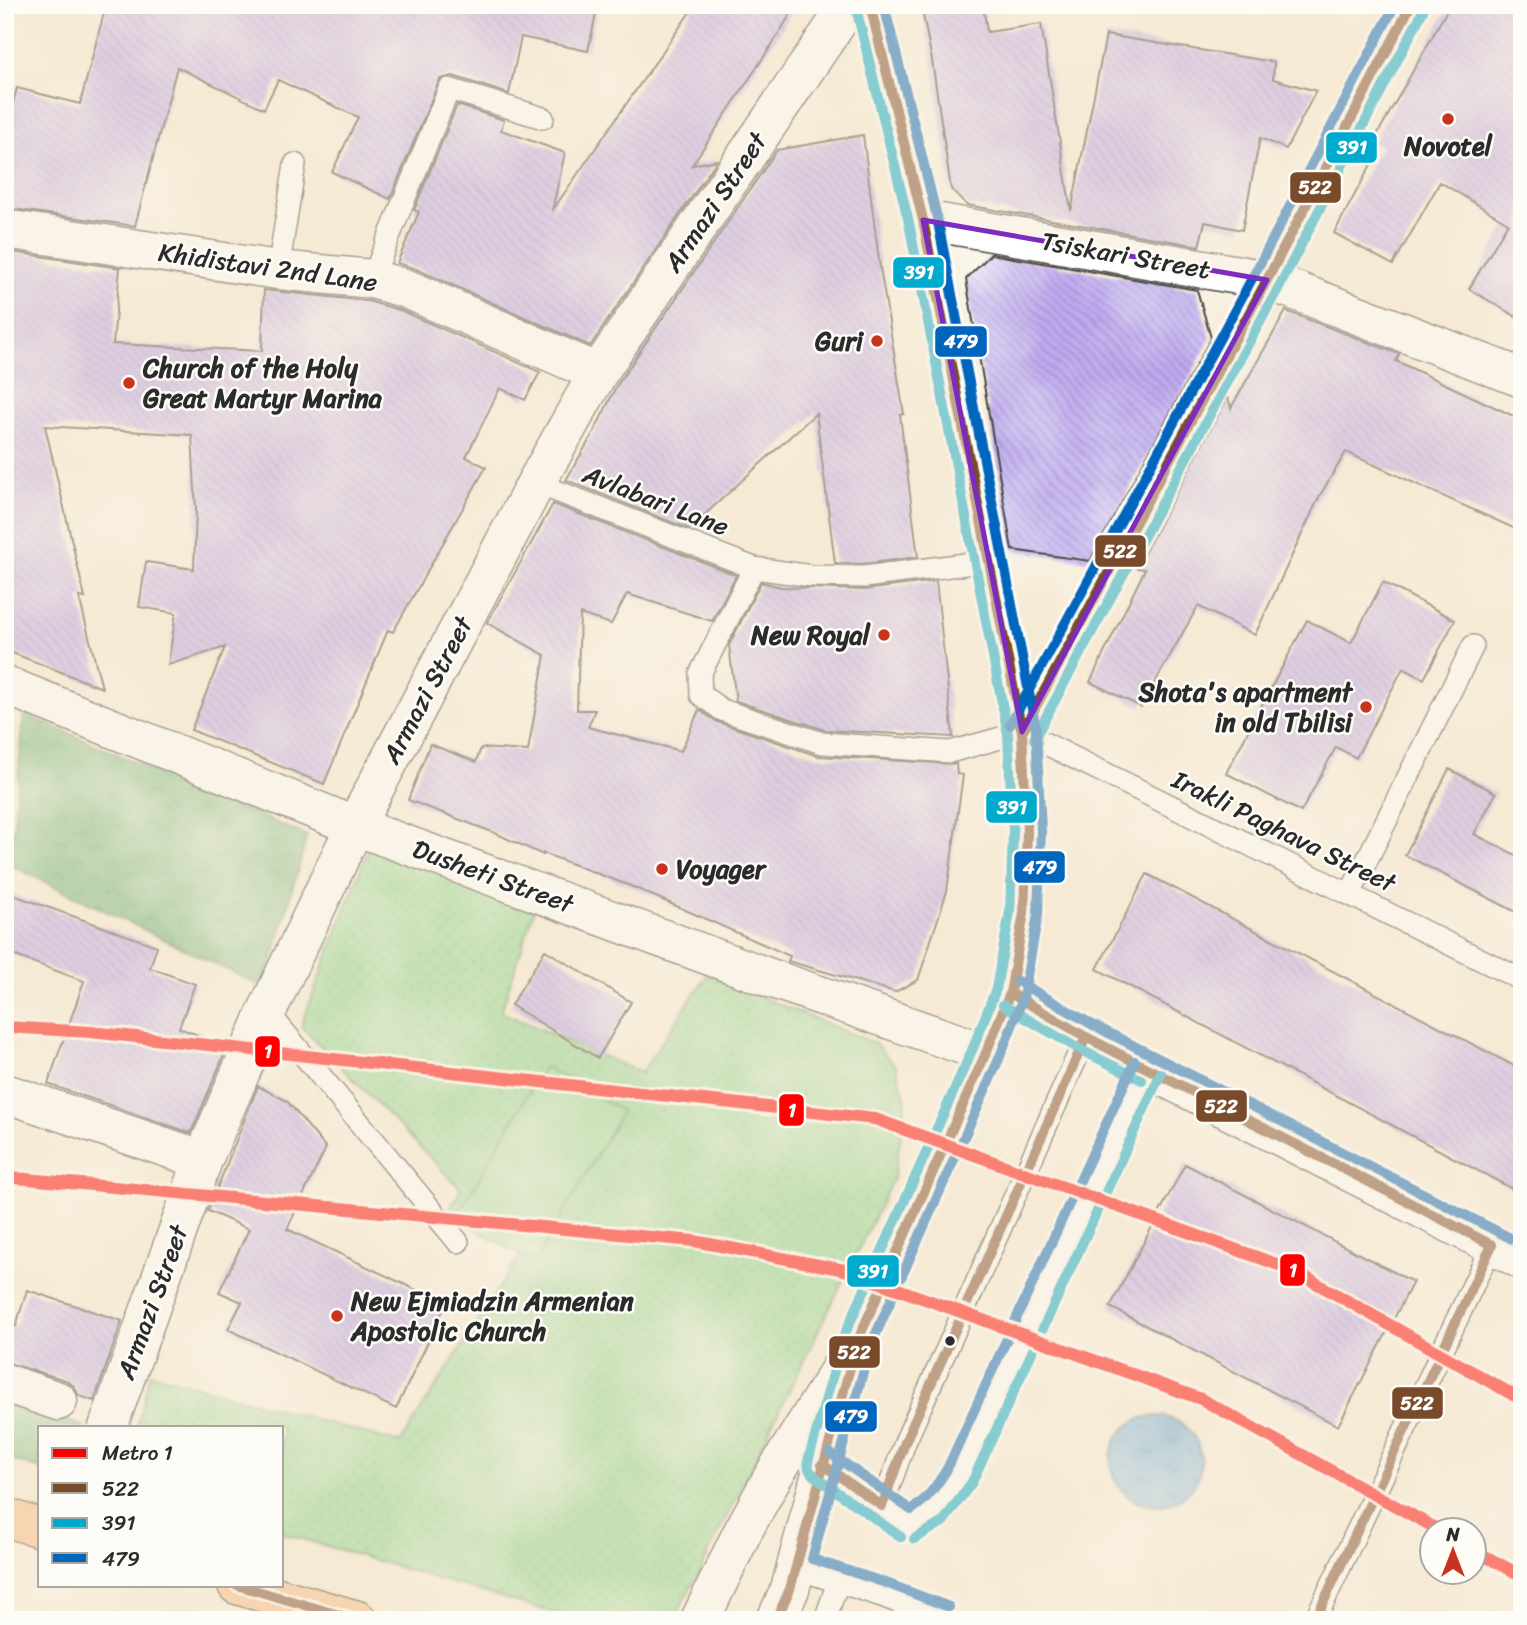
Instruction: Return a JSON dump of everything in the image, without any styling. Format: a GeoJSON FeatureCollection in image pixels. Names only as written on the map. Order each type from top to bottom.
{"type":"FeatureCollection","features":[{"type":"Feature","properties":{"kind":"main road"},"geometry":{"type":"LineString","coordinates":[[240,1586],[357,1620]]}},
{"type":"Feature","properties":{"kind":"street","name":"Armazi Street"},"geometry":{"type":"LineString","coordinates":[[108,1426],[203,1160],[267,1011],[355,826],[536,483],[598,373],[849,5]]}},
{"type":"Feature","properties":{"kind":"street"},"geometry":{"type":"LineString","coordinates":[[700,1620],[772,1478],[857,1342],[986,1053],[1010,993],[1024,913],[1027,832],[1022,732],[923,220],[870,5]]}},
{"type":"Feature","properties":{"kind":"street"},"geometry":{"type":"LineString","coordinates":[[1022,732],[1267,280],[1411,5]]}},
{"type":"Feature","properties":{"kind":"street","name":"Tsiskari Street"},"geometry":{"type":"LineString","coordinates":[[923,220],[1267,280],[1522,378]]}},
{"type":"Feature","properties":{"kind":"street","name":"Khidistavi 2nd Lane"},"geometry":{"type":"LineString","coordinates":[[5,229],[278,270],[372,279],[407,289],[598,373]]}},
{"type":"Feature","properties":{"kind":"street","name":"Dusheti Street"},"geometry":{"type":"LineString","coordinates":[[5,685],[355,826],[770,978],[986,1053]]}},
{"type":"Feature","properties":{"kind":"street"},"geometry":{"type":"LineString","coordinates":[[1010,993],[1086,1037],[1507,1252]]}},
{"type":"Feature","properties":{"kind":"street"},"geometry":{"type":"LineString","coordinates":[[5,1093],[203,1160]]}},
{"type":"Feature","properties":{"kind":"street"},"geometry":{"type":"LineString","coordinates":[[776,1620],[795,1568],[857,1342]]}},
{"type":"Feature","properties":{"kind":"street"},"geometry":{"type":"LineString","coordinates":[[5,1383],[58,1401]]}},
{"type":"Feature","properties":{"kind":"lane"},"geometry":{"type":"LineString","coordinates":[[372,279],[449,89],[543,118]]}},
{"type":"Feature","properties":{"kind":"lane"},"geometry":{"type":"LineString","coordinates":[[278,270],[295,164]]}},
{"type":"Feature","properties":{"kind":"lane","name":"Avlabari Lane"},"geometry":{"type":"LineString","coordinates":[[536,483],[754,568],[812,576],[864,577],[989,561]]}},
{"type":"Feature","properties":{"kind":"lane"},"geometry":{"type":"LineString","coordinates":[[754,568],[700,674],[701,695],[722,710],[822,743],[950,752],[1022,732]]}},
{"type":"Feature","properties":{"kind":"lane"},"geometry":{"type":"LineString","coordinates":[[1350,894],[1473,646]]}},
{"type":"Feature","properties":{"kind":"lane","name":"Irakli Paghava Street"},"geometry":{"type":"LineString","coordinates":[[1022,732],[1522,980]]}},
{"type":"Feature","properties":{"kind":"lane"},"geometry":{"type":"LineString","coordinates":[[267,1011],[458,1242]]}},
{"type":"Feature","properties":{"kind":"lane"},"geometry":{"type":"LineString","coordinates":[[882,1506],[906,1440],[1086,1037]]}},
{"type":"Feature","properties":{"kind":"lane"},"geometry":{"type":"LineString","coordinates":[[822,1464],[909,1526],[934,1514],[959,1476],[1148,1067]]}},
{"type":"Feature","properties":{"kind":"lane"},"geometry":{"type":"LineString","coordinates":[[1315,1620],[1507,1252]]}},
{"type":"Feature","properties":{"kind":"lane"},"geometry":{"type":"LineString","coordinates":[[795,1568],[944,1620]]}},
{"type":"Feature","properties":{"kind":"lane"},"geometry":{"type":"LineString","coordinates":[[825,1620],[838,1582]]}},
{"type":"Feature","properties":{"kind":"highlighted area"},"geometry":{"type":"Polygon","coordinates":[[[923,220],[1267,280],[1022,732],[923,220]]]}},
{"type":"Feature","properties":{"kind":"green space"},"geometry":{"type":"Polygon","coordinates":[[[24,714],[307,836],[265,988],[10,865],[24,714]]]}},
{"type":"Feature","properties":{"kind":"green space"},"geometry":{"type":"Polygon","coordinates":[[[371,842],[534,910],[501,1012],[641,1073],[707,975],[874,1043],[896,1066],[906,1101],[894,1177],[699,1573],[673,1620],[578,1620],[284,1534],[284,1426],[137,1426],[150,1373],[400,1443],[522,1252],[451,1207],[461,1189],[301,1026],[371,842]]]}},
{"type":"Feature","properties":{"kind":"green space"},"geometry":{"type":"Polygon","coordinates":[[[544,1066],[622,1111],[535,1263],[456,1218],[544,1066]]]}},
{"type":"Feature","properties":{"kind":"green space"},"geometry":{"type":"Polygon","coordinates":[[[5,1398],[82,1426],[38,1426],[38,1468],[5,1458],[5,1398]]]}},
{"type":"Feature","properties":{"kind":"water"},"geometry":{"type":"Polygon","coordinates":[[[1156,1416],[1173,1420],[1188,1429],[1197,1444],[1201,1461],[1197,1478],[1188,1493],[1173,1502],[1156,1506],[1139,1502],[1124,1493],[1115,1478],[1111,1461],[1115,1444],[1124,1429],[1139,1420],[1156,1416]]]}},
{"type":"Feature","properties":{"kind":"building"},"geometry":{"type":"Polygon","coordinates":[[[106,5],[598,5],[588,51],[521,37],[509,94],[453,76],[440,79],[390,199],[332,172],[358,117],[278,80],[264,109],[177,67],[135,226],[5,208],[5,132],[17,88],[80,104],[106,5]]]}},
{"type":"Feature","properties":{"kind":"building"},"geometry":{"type":"Polygon","coordinates":[[[695,5],[796,5],[692,165],[717,160],[590,346],[397,263],[419,212],[414,210],[457,105],[504,120],[501,130],[565,153],[552,211],[695,5]]]}},
{"type":"Feature","properties":{"kind":"building"},"geometry":{"type":"Polygon","coordinates":[[[921,5],[983,5],[987,32],[1041,24],[1071,211],[1106,35],[1274,62],[1273,79],[1316,91],[1286,149],[1260,138],[1242,230],[1205,222],[1199,246],[967,205],[951,189],[921,5]]]}},
{"type":"Feature","properties":{"kind":"building"},"geometry":{"type":"Polygon","coordinates":[[[1450,5],[1522,5],[1522,320],[1469,289],[1508,223],[1440,182],[1393,265],[1334,233],[1381,146],[1373,142],[1450,5]]]}},
{"type":"Feature","properties":{"kind":"building"},"geometry":{"type":"Polygon","coordinates":[[[863,135],[879,261],[904,414],[900,415],[918,557],[863,564],[835,563],[816,413],[689,529],[566,480],[617,385],[777,150],[863,135]]]}},
{"type":"Feature","properties":{"kind":"building"},"geometry":{"type":"Polygon","coordinates":[[[5,251],[120,268],[113,344],[262,351],[264,290],[368,301],[400,310],[540,372],[525,400],[500,388],[466,457],[486,467],[393,632],[388,630],[324,784],[191,730],[225,647],[168,665],[176,613],[139,607],[146,562],[194,569],[196,509],[192,435],[45,426],[85,598],[79,597],[102,688],[5,650],[5,251]]]}},
{"type":"Feature","properties":{"kind":"building"},"geometry":{"type":"Polygon","coordinates":[[[991,254],[1197,290],[1211,338],[1090,561],[1012,550],[966,279],[991,254]]]}},
{"type":"Feature","properties":{"kind":"building"},"geometry":{"type":"Polygon","coordinates":[[[1286,311],[1399,354],[1396,361],[1522,420],[1522,532],[1346,452],[1319,497],[1255,635],[1198,606],[1141,707],[1090,682],[1145,569],[1136,568],[1228,397],[1231,408],[1286,311]]]}},
{"type":"Feature","properties":{"kind":"building"},"geometry":{"type":"Polygon","coordinates":[[[553,504],[736,575],[712,621],[627,594],[611,624],[580,614],[577,710],[595,710],[588,727],[681,751],[699,710],[718,722],[818,756],[956,764],[957,774],[963,775],[947,891],[918,980],[895,992],[788,961],[790,956],[633,887],[543,855],[495,833],[408,800],[430,744],[476,762],[481,748],[528,751],[545,655],[487,623],[553,504]]]}},
{"type":"Feature","properties":{"kind":"building"},"geometry":{"type":"Polygon","coordinates":[[[936,581],[953,737],[825,730],[736,701],[729,645],[761,582],[781,587],[864,590],[936,581]]]}},
{"type":"Feature","properties":{"kind":"building"},"geometry":{"type":"Polygon","coordinates":[[[1383,582],[1455,620],[1424,679],[1403,668],[1356,758],[1336,747],[1301,812],[1226,773],[1307,620],[1351,643],[1383,582]]]}},
{"type":"Feature","properties":{"kind":"building"},"geometry":{"type":"Polygon","coordinates":[[[1449,769],[1496,793],[1474,834],[1522,858],[1522,915],[1405,855],[1449,769]]]}},
{"type":"Feature","properties":{"kind":"building"},"geometry":{"type":"Polygon","coordinates":[[[1147,874],[1522,1070],[1522,1194],[1097,969],[1147,874]]]}},
{"type":"Feature","properties":{"kind":"building"},"geometry":{"type":"Polygon","coordinates":[[[5,892],[157,946],[150,968],[195,984],[179,1028],[228,1046],[191,1133],[48,1084],[84,981],[5,952],[5,892]]]}},
{"type":"Feature","properties":{"kind":"building"},"geometry":{"type":"Polygon","coordinates":[[[545,950],[631,1002],[598,1058],[511,1005],[545,950]]]}},
{"type":"Feature","properties":{"kind":"building","name":"New Ejmiadzin Armenian Apostolic Church"},"geometry":{"type":"Polygon","coordinates":[[[258,1086],[287,1101],[326,1148],[287,1229],[446,1304],[396,1409],[228,1329],[242,1302],[219,1292],[249,1229],[208,1211],[258,1086]]]}},
{"type":"Feature","properties":{"kind":"building"},"geometry":{"type":"Polygon","coordinates":[[[1185,1164],[1413,1282],[1338,1426],[1110,1307],[1185,1164]]]}},
{"type":"Feature","properties":{"kind":"building"},"geometry":{"type":"Polygon","coordinates":[[[27,1290],[122,1321],[94,1401],[79,1396],[74,1386],[65,1380],[5,1362],[5,1323],[16,1326],[27,1290]]]}},
{"type":"Feature","properties":{"kind":"metro line","name":"1"},"geometry":{"type":"LineString","coordinates":[[5,1027],[91,1032],[875,1119],[1293,1270],[1522,1400]]}},
{"type":"Feature","properties":{"kind":"metro line","name":"1"},"geometry":{"type":"LineString","coordinates":[[5,1177],[694,1241],[845,1270],[1201,1399],[1418,1518]]}},
{"type":"Feature","properties":{"kind":"metro line","name":"1"},"geometry":{"type":"LineString","coordinates":[[1488,1558],[1522,1576]]}},
{"type":"Feature","properties":{"kind":"transit line","name":"522"},"geometry":{"type":"LineString","coordinates":[[776,1620],[790,1589],[857,1342],[986,1053],[1010,993],[1024,913],[1027,832],[1022,732],[923,220],[870,5]]}},
{"type":"Feature","properties":{"kind":"transit line","name":"479"},"geometry":{"type":"LineString","coordinates":[[884,5],[937,217],[1036,729],[1041,831],[1038,914],[1023,998],[999,1059],[870,1347],[812,1559],[949,1607]]}},
{"type":"Feature","properties":{"kind":"transit line","name":"479"},"geometry":{"type":"LineString","coordinates":[[1010,725],[1255,273],[1395,5]]}},
{"type":"Feature","properties":{"kind":"transit line","name":"522"},"geometry":{"type":"LineString","coordinates":[[1022,732],[1267,280],[1411,5]]}},
{"type":"Feature","properties":{"kind":"transit line","name":"391"},"geometry":{"type":"LineString","coordinates":[[856,8],[909,223],[1008,734],[1013,832],[1010,912],[996,989],[973,1048],[844,1336],[808,1461],[813,1475],[901,1537]]}},
{"type":"Feature","properties":{"kind":"transit line","name":"391"},"geometry":{"type":"LineString","coordinates":[[1034,739],[1279,287],[1423,11]]}},
{"type":"Feature","properties":{"kind":"transit line","name":"479"},"geometry":{"type":"LineString","coordinates":[[1017,981],[1093,1025],[1522,1244]]}},
{"type":"Feature","properties":{"kind":"transit line","name":"522"},"geometry":{"type":"LineString","coordinates":[[1010,993],[1086,1037],[1492,1245],[1315,1620]]}},
{"type":"Feature","properties":{"kind":"transit line","name":"391"},"geometry":{"type":"LineString","coordinates":[[1003,1005],[1079,1049],[1142,1080]]}},
{"type":"Feature","properties":{"kind":"transit line","name":"522"},"geometry":{"type":"LineString","coordinates":[[822,1464],[882,1506],[906,1440],[1086,1037]]}},
{"type":"Feature","properties":{"kind":"transit line","name":"479"},"geometry":{"type":"LineString","coordinates":[[830,1453],[911,1510],[931,1492],[947,1469],[1135,1061]]}},
{"type":"Feature","properties":{"kind":"transit line","name":"391"},"geometry":{"type":"LineString","coordinates":[[914,1539],[943,1522],[972,1482],[1161,1073]]}},
{"type":"Feature","properties":{"kind":"transit line","name":"522"},"geometry":{"type":"LineString","coordinates":[[240,1586],[356,1620]]}},
{"type":"Feature","properties":{"kind":"place","name":"Novotel"},"geometry":{"type":"Point","coordinates":[1448,119]}},
{"type":"Feature","properties":{"kind":"place","name":"Guri"},"geometry":{"type":"Point","coordinates":[877,341]}},
{"type":"Feature","properties":{"kind":"place","name":"Church of the Holy Great Martyr Marina"},"geometry":{"type":"Point","coordinates":[129,383]}},
{"type":"Feature","properties":{"kind":"place","name":"New Royal"},"geometry":{"type":"Point","coordinates":[884,635]}},
{"type":"Feature","properties":{"kind":"place","name":"Shota's apartment in old Tbilisi"},"geometry":{"type":"Point","coordinates":[1366,707]}},
{"type":"Feature","properties":{"kind":"place","name":"Voyager"},"geometry":{"type":"Point","coordinates":[662,869]}},
{"type":"Feature","properties":{"kind":"place","name":"New Ejmiadzin Armenian Apostolic Church"},"geometry":{"type":"Point","coordinates":[337,1316]}}]}
